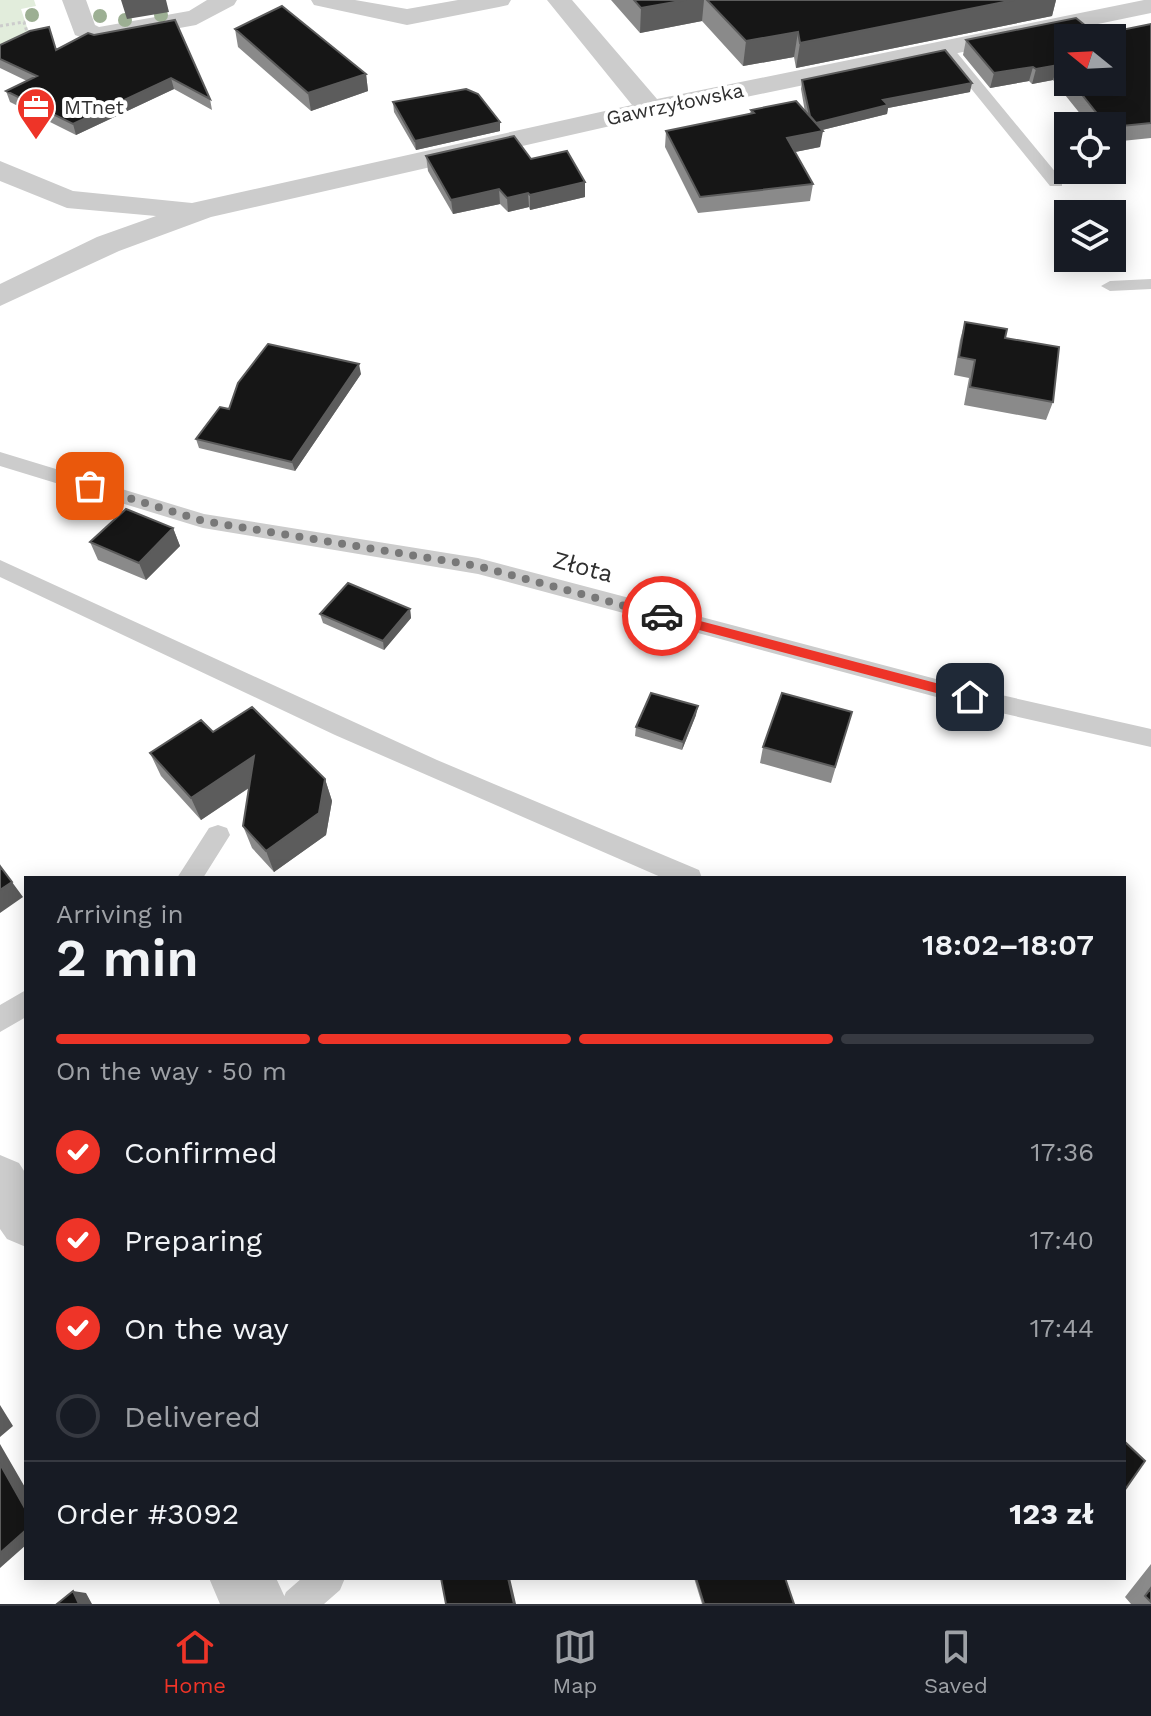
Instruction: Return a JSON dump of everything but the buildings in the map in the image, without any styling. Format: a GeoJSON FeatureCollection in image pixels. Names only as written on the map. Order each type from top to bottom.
{"type":"FeatureCollection","features":[{"type":"Feature","properties":{"kind":"street"},"geometry":{"type":"LineString","coordinates":[[78,11],[88,34],[97,35],[196,17],[225,0]]}},
{"type":"Feature","properties":{"kind":"street"},"geometry":{"type":"LineString","coordinates":[[323,0],[407,17],[499,0]]}},
{"type":"Feature","properties":{"kind":"street"},"geometry":{"type":"LineString","coordinates":[[559,0],[650,109]]}},
{"type":"Feature","properties":{"kind":"street","name":"Gawrzyłowska"},"geometry":{"type":"LineString","coordinates":[[67,199],[108,244],[202,210],[650,109],[944,46],[1147,11]]}},
{"type":"Feature","properties":{"kind":"street","name":"Gawrzyłowska"},"geometry":{"type":"LineString","coordinates":[[0,170],[67,199],[202,210]]}},
{"type":"Feature","properties":{"kind":"street"},"geometry":{"type":"LineString","coordinates":[[0,296],[108,244]]}},
{"type":"Feature","properties":{"kind":"street"},"geometry":{"type":"LineString","coordinates":[[0,1182],[24,1217]]}},
{"type":"Feature","properties":{"kind":"street"},"geometry":{"type":"LineString","coordinates":[[241,1580],[256,1604]]}},
{"type":"Feature","properties":{"kind":"lane"},"geometry":{"type":"LineString","coordinates":[[944,46],[1054,181]]}},
{"type":"Feature","properties":{"kind":"lane"},"geometry":{"type":"LineString","coordinates":[[1110,286],[1151,284]]}},
{"type":"Feature","properties":{"kind":"lane","name":"Złota"},"geometry":{"type":"LineString","coordinates":[[0,459],[203,521],[478,566],[970,697],[1151,738]]}},
{"type":"Feature","properties":{"kind":"lane"},"geometry":{"type":"LineString","coordinates":[[0,568],[519,809],[685,876]]}},
{"type":"Feature","properties":{"kind":"lane"},"geometry":{"type":"LineString","coordinates":[[190,876],[218,835]]}},
{"type":"Feature","properties":{"kind":"lane"},"geometry":{"type":"LineString","coordinates":[[0,1020],[24,1003]]}},
{"type":"Feature","properties":{"kind":"lane"},"geometry":{"type":"LineString","coordinates":[[298,1604],[326,1580]]}},
{"type":"Feature","properties":{"kind":"path"},"geometry":{"type":"LineString","coordinates":[[0,26],[24,22],[27,32],[78,11]]}},
{"type":"Feature","properties":{"kind":"green space"},"geometry":{"type":"Polygon","coordinates":[[[0,0],[34,0],[36,6],[21,9],[32,42],[0,53],[0,0]]]}},
{"type":"Feature","properties":{"kind":"way so far"},"geometry":{"type":"LineString","coordinates":[[90,486],[203,521],[478,566],[662,616]]}},
{"type":"Feature","properties":{"kind":"place","name":"MTnet"},"geometry":{"type":"Point","coordinates":[36,141]}},
{"type":"Feature","properties":{"kind":"route"},"geometry":{"type":"LineString","coordinates":[[662,616],[970,697]]}}]}
